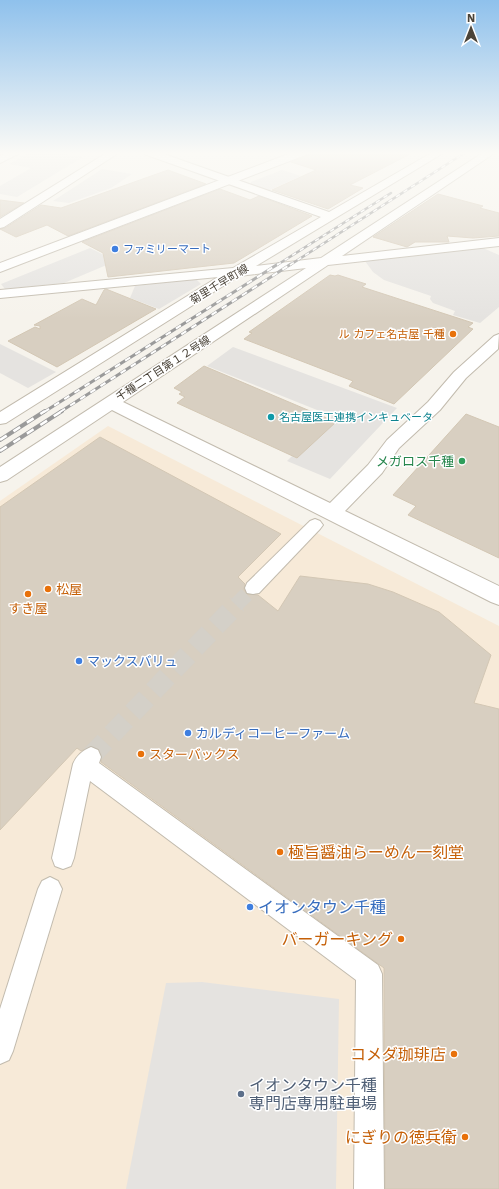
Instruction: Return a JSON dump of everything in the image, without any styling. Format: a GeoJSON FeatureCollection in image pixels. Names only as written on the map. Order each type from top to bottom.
{"type":"FeatureCollection","features":[{"type":"Feature","properties":{"kind":"street"},"geometry":{"type":"LineString","coordinates":[[0,224],[26,207]]}},
{"type":"Feature","properties":{"kind":"street"},"geometry":{"type":"LineString","coordinates":[[0,268],[161,207]]}},
{"type":"Feature","properties":{"kind":"street"},"geometry":{"type":"LineString","coordinates":[[305,207],[331,217]]}},
{"type":"Feature","properties":{"kind":"street","name":"菊里千早町線"},"geometry":{"type":"LineString","coordinates":[[0,419],[236,272],[346,207]]}},
{"type":"Feature","properties":{"kind":"street","name":"千種二丁目第１２号線"},"geometry":{"type":"LineString","coordinates":[[0,476],[407,207]]}},
{"type":"Feature","properties":{"kind":"street"},"geometry":{"type":"LineString","coordinates":[[0,294],[236,272],[498,243]]}},
{"type":"Feature","properties":{"kind":"street"},"geometry":{"type":"LineString","coordinates":[[332,513],[375,470],[393,444],[434,406],[460,375],[499,339]]}},
{"type":"Feature","properties":{"kind":"street"},"geometry":{"type":"LineString","coordinates":[[111,402],[499,596]]}},
{"type":"Feature","properties":{"kind":"street"},"geometry":{"type":"LineString","coordinates":[[253,588],[315,526]]}},
{"type":"Feature","properties":{"kind":"street"},"geometry":{"type":"LineString","coordinates":[[62,858],[87,760],[369,974],[369,1189]]}},
{"type":"Feature","properties":{"kind":"street"},"geometry":{"type":"LineString","coordinates":[[0,1051],[50,889]]}},
{"type":"Feature","properties":{"kind":"shaded area"},"geometry":{"type":"Polygon","coordinates":[[[90,248],[116,261],[64,283],[5,289],[1,284],[90,248]]]}},
{"type":"Feature","properties":{"kind":"shaded area"},"geometry":{"type":"Polygon","coordinates":[[[483,248],[499,255],[499,307],[480,323],[453,315],[455,311],[433,303],[430,299],[431,296],[384,280],[373,272],[365,261],[483,248]]]}},
{"type":"Feature","properties":{"kind":"shaded area"},"geometry":{"type":"Polygon","coordinates":[[[196,279],[201,284],[159,309],[130,298],[135,286],[196,279]]]}},
{"type":"Feature","properties":{"kind":"shaded area"},"geometry":{"type":"Polygon","coordinates":[[[0,344],[56,372],[28,388],[0,373],[0,344]]]}},
{"type":"Feature","properties":{"kind":"shaded area"},"geometry":{"type":"Polygon","coordinates":[[[233,347],[397,408],[330,479],[287,461],[332,416],[207,366],[233,347]]]}},
{"type":"Feature","properties":{"kind":"shaded area","name":"イオンタウン千種"},"geometry":{"type":"Polygon","coordinates":[[[108,426],[499,626],[499,1189],[0,1189],[0,501],[108,426]]]}},
{"type":"Feature","properties":{"kind":"shaded area","name":"イオンタウン千種 専門店専用駐車場"},"geometry":{"type":"Polygon","coordinates":[[[202,982],[339,999],[336,1189],[126,1189],[166,983],[202,982]]]}},
{"type":"Feature","properties":{"kind":"building"},"geometry":{"type":"Polygon","coordinates":[[[0,207],[16,207],[0,217],[0,207]]]}},
{"type":"Feature","properties":{"kind":"building"},"geometry":{"type":"Polygon","coordinates":[[[37,207],[144,207],[68,236],[47,225],[16,237],[0,229],[5,228],[37,207]]]}},
{"type":"Feature","properties":{"kind":"building"},"geometry":{"type":"Polygon","coordinates":[[[172,207],[289,207],[312,216],[234,263],[108,277],[103,253],[82,242],[172,207]]]}},
{"type":"Feature","properties":{"kind":"building"},"geometry":{"type":"Polygon","coordinates":[[[418,207],[481,207],[499,213],[499,236],[473,238],[447,236],[449,242],[415,242],[407,247],[373,237],[418,207]]]}},
{"type":"Feature","properties":{"kind":"building"},"geometry":{"type":"Polygon","coordinates":[[[330,275],[338,275],[366,284],[362,287],[473,323],[468,327],[473,329],[394,404],[349,386],[353,381],[244,339],[252,333],[249,332],[330,275]]]}},
{"type":"Feature","properties":{"kind":"building"},"geometry":{"type":"Polygon","coordinates":[[[106,289],[156,309],[57,367],[8,341],[35,327],[40,329],[40,326],[34,325],[82,299],[96,305],[106,289]]]}},
{"type":"Feature","properties":{"kind":"building","name":"名古屋医工連携インキュベータ"},"geometry":{"type":"Polygon","coordinates":[[[204,366],[336,422],[297,458],[177,403],[185,397],[179,394],[182,392],[174,388],[204,366]]]}},
{"type":"Feature","properties":{"kind":"building","name":"メガロス千種"},"geometry":{"type":"Polygon","coordinates":[[[466,414],[499,427],[499,558],[408,515],[416,506],[393,495],[466,414]]]}},
{"type":"Feature","properties":{"kind":"building"},"geometry":{"type":"Polygon","coordinates":[[[100,437],[281,534],[238,577],[245,584],[244,589],[247,594],[258,595],[278,611],[300,576],[368,584],[393,592],[439,612],[491,655],[474,703],[499,709],[499,1189],[385,1189],[384,968],[101,762],[102,756],[99,749],[92,746],[81,751],[77,748],[0,830],[0,507],[100,437]]]}},
{"type":"Feature","properties":{"kind":"tunnel"},"geometry":{"type":"LineString","coordinates":[[237,604],[253,588]]}},
{"type":"Feature","properties":{"kind":"tunnel"},"geometry":{"type":"LineString","coordinates":[[91,756],[237,604]]}},
{"type":"Feature","properties":{"kind":"railway"},"geometry":{"type":"LineString","coordinates":[[277,265],[368,207]]}},
{"type":"Feature","properties":{"kind":"railway"},"geometry":{"type":"LineString","coordinates":[[290,265],[380,207]]}},
{"type":"Feature","properties":{"kind":"railway"},"geometry":{"type":"LineString","coordinates":[[44,412],[278,264]]}},
{"type":"Feature","properties":{"kind":"railway"},"geometry":{"type":"LineString","coordinates":[[60,412],[291,264]]}},
{"type":"Feature","properties":{"kind":"railway"},"geometry":{"type":"LineString","coordinates":[[0,440],[45,411]]}},
{"type":"Feature","properties":{"kind":"railway"},"geometry":{"type":"LineString","coordinates":[[0,451],[62,411]]}},
{"type":"Feature","properties":{"kind":"place","name":"ファミリーマート"},"geometry":{"type":"Point","coordinates":[115,249]}},
{"type":"Feature","properties":{"kind":"place","name":"ル カフェ名古屋 千種"},"geometry":{"type":"Point","coordinates":[453,334]}},
{"type":"Feature","properties":{"kind":"place","name":"名古屋医工連携インキュベータ"},"geometry":{"type":"Point","coordinates":[271,417]}},
{"type":"Feature","properties":{"kind":"place","name":"メガロス千種"},"geometry":{"type":"Point","coordinates":[462,461]}},
{"type":"Feature","properties":{"kind":"place","name":"松屋"},"geometry":{"type":"Point","coordinates":[48,589]}},
{"type":"Feature","properties":{"kind":"place","name":"すき屋"},"geometry":{"type":"Point","coordinates":[28,594]}},
{"type":"Feature","properties":{"kind":"place","name":"マックスバリュ"},"geometry":{"type":"Point","coordinates":[79,661]}},
{"type":"Feature","properties":{"kind":"place","name":"カルディコーヒーファーム"},"geometry":{"type":"Point","coordinates":[188,733]}},
{"type":"Feature","properties":{"kind":"place","name":"スターバックス"},"geometry":{"type":"Point","coordinates":[141,754]}},
{"type":"Feature","properties":{"kind":"place","name":"極旨醤油らーめん一刻堂"},"geometry":{"type":"Point","coordinates":[280,852]}},
{"type":"Feature","properties":{"kind":"place","name":"イオンタウン千種"},"geometry":{"type":"Point","coordinates":[250,907]}},
{"type":"Feature","properties":{"kind":"place","name":"バーガーキング"},"geometry":{"type":"Point","coordinates":[401,939]}},
{"type":"Feature","properties":{"kind":"place","name":"コメダ珈琲店"},"geometry":{"type":"Point","coordinates":[454,1054]}},
{"type":"Feature","properties":{"kind":"place","name":"イオンタウン千種 専門店専用駐車場"},"geometry":{"type":"Point","coordinates":[241,1094]}},
{"type":"Feature","properties":{"kind":"place","name":"にぎりの徳兵衛"},"geometry":{"type":"Point","coordinates":[465,1137]}}]}
